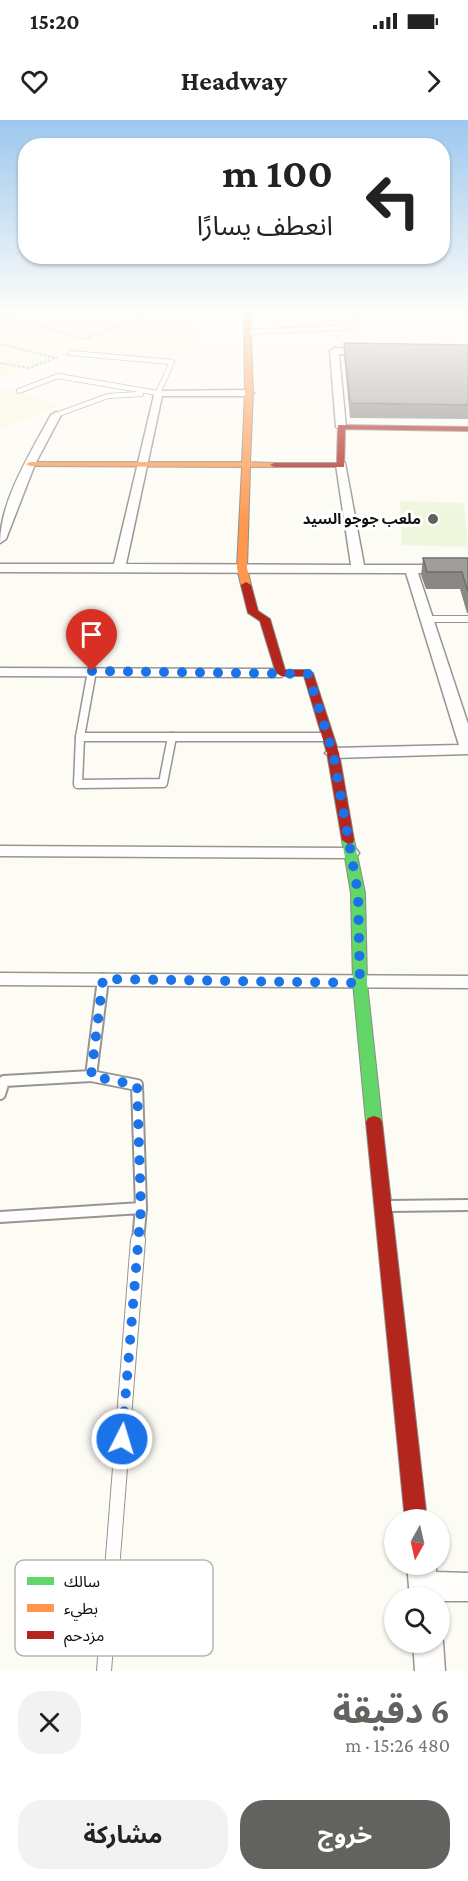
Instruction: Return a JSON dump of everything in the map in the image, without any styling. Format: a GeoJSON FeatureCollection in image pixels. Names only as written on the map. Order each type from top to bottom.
{"type":"FeatureCollection","features":[{"type":"Feature","properties":{"kind":"street"},"geometry":{"type":"LineString","coordinates":[[249,381],[242,568],[253,613],[265,619],[281,673]]}},
{"type":"Feature","properties":{"kind":"street"},"geometry":{"type":"LineString","coordinates":[[337,381],[341,427],[341,465],[358,569]]}},
{"type":"Feature","properties":{"kind":"street"},"geometry":{"type":"LineString","coordinates":[[119,568],[158,393],[249,393]]}},
{"type":"Feature","properties":{"kind":"street"},"geometry":{"type":"LineString","coordinates":[[0,539],[30,464],[56,415]]}},
{"type":"Feature","properties":{"kind":"street"},"geometry":{"type":"LineString","coordinates":[[341,427],[468,429]]}},
{"type":"Feature","properties":{"kind":"street"},"geometry":{"type":"LineString","coordinates":[[30,464],[341,465]]}},
{"type":"Feature","properties":{"kind":"street"},"geometry":{"type":"LineString","coordinates":[[0,568],[468,569]]}},
{"type":"Feature","properties":{"kind":"street"},"geometry":{"type":"LineString","coordinates":[[333,753],[468,748],[411,569]]}},
{"type":"Feature","properties":{"kind":"street"},"geometry":{"type":"LineString","coordinates":[[0,672],[308,674],[333,753],[358,893],[360,983],[415,1509]]}},
{"type":"Feature","properties":{"kind":"street"},"geometry":{"type":"LineString","coordinates":[[0,851],[350,853]]}},
{"type":"Feature","properties":{"kind":"street"},"geometry":{"type":"LineString","coordinates":[[0,979],[468,982]]}},
{"type":"Feature","properties":{"kind":"street"},"geometry":{"type":"LineString","coordinates":[[423,1583],[468,1587]]}},
{"type":"Feature","properties":{"kind":"street"},"geometry":{"type":"LineString","coordinates":[[429,1653],[430,1671]]}},
{"type":"Feature","properties":{"kind":"lane"},"geometry":{"type":"LineString","coordinates":[[19,391],[44,381]]}},
{"type":"Feature","properties":{"kind":"lane"},"geometry":{"type":"LineString","coordinates":[[90,381],[158,393]]}},
{"type":"Feature","properties":{"kind":"lane"},"geometry":{"type":"LineString","coordinates":[[158,393],[163,381]]}},
{"type":"Feature","properties":{"kind":"lane"},"geometry":{"type":"LineString","coordinates":[[56,415],[108,396],[158,393]]}},
{"type":"Feature","properties":{"kind":"lane"},"geometry":{"type":"LineString","coordinates":[[427,619],[468,619]]}},
{"type":"Feature","properties":{"kind":"lane"},"geometry":{"type":"LineString","coordinates":[[92,671],[80,737],[78,784],[163,783],[172,737]]}},
{"type":"Feature","properties":{"kind":"lane"},"geometry":{"type":"LineString","coordinates":[[80,737],[329,737]]}},
{"type":"Feature","properties":{"kind":"lane"},"geometry":{"type":"LineString","coordinates":[[91,1076],[103,979]]}},
{"type":"Feature","properties":{"kind":"lane"},"geometry":{"type":"LineString","coordinates":[[0,1094],[4,1081],[91,1076],[137,1085],[141,1208],[113,1560]]}},
{"type":"Feature","properties":{"kind":"lane"},"geometry":{"type":"LineString","coordinates":[[383,1206],[468,1205]]}},
{"type":"Feature","properties":{"kind":"lane"},"geometry":{"type":"LineString","coordinates":[[0,1217],[141,1208]]}},
{"type":"Feature","properties":{"kind":"lane"},"geometry":{"type":"LineString","coordinates":[[104,1671],[105,1656]]}},
{"type":"Feature","properties":{"kind":"green space"},"geometry":{"type":"Polygon","coordinates":[[[0,388],[19,391],[59,406],[0,429],[0,388]]]}},
{"type":"Feature","properties":{"kind":"green space","name":"ملعب جوجو السيد"},"geometry":{"type":"Polygon","coordinates":[[[400,501],[464,503],[468,547],[402,545],[400,501]]]}},
{"type":"Feature","properties":{"kind":"building"},"geometry":{"type":"Polygon","coordinates":[[[348,381],[468,381],[468,405],[350,403],[348,381]]]}},
{"type":"Feature","properties":{"kind":"building"},"geometry":{"type":"Polygon","coordinates":[[[423,558],[468,558],[468,592],[462,572],[427,572],[423,558]]]}},
{"type":"Feature","properties":{"kind":"traffic: fast"},"geometry":{"type":"LineString","coordinates":[[348,840],[358,893],[360,983],[374,1122]]}},
{"type":"Feature","properties":{"kind":"traffic: slow"},"geometry":{"type":"LineString","coordinates":[[246,585],[242,568],[249,381]]}},
{"type":"Feature","properties":{"kind":"traffic: slow"},"geometry":{"type":"LineString","coordinates":[[30,464],[274,465]]}},
{"type":"Feature","properties":{"kind":"traffic: jam"},"geometry":{"type":"LineString","coordinates":[[274,465],[341,465],[341,427],[468,429]]}},
{"type":"Feature","properties":{"kind":"traffic: jam"},"geometry":{"type":"LineString","coordinates":[[246,585],[253,613],[265,619],[281,673],[308,673],[333,753],[348,840]]}},
{"type":"Feature","properties":{"kind":"traffic: jam"},"geometry":{"type":"LineString","coordinates":[[374,1122],[415,1509]]}},
{"type":"Feature","properties":{"kind":"place","name":"ملعب جوجو السيد"},"geometry":{"type":"Point","coordinates":[433,519]}},
{"type":"Feature","properties":{"kind":"route"},"geometry":{"type":"LineString","coordinates":[[92,671],[308,674],[316,693],[333,753],[358,893],[360,983],[103,979],[91,1076],[137,1085],[141,1208],[122,1439]]}}]}
